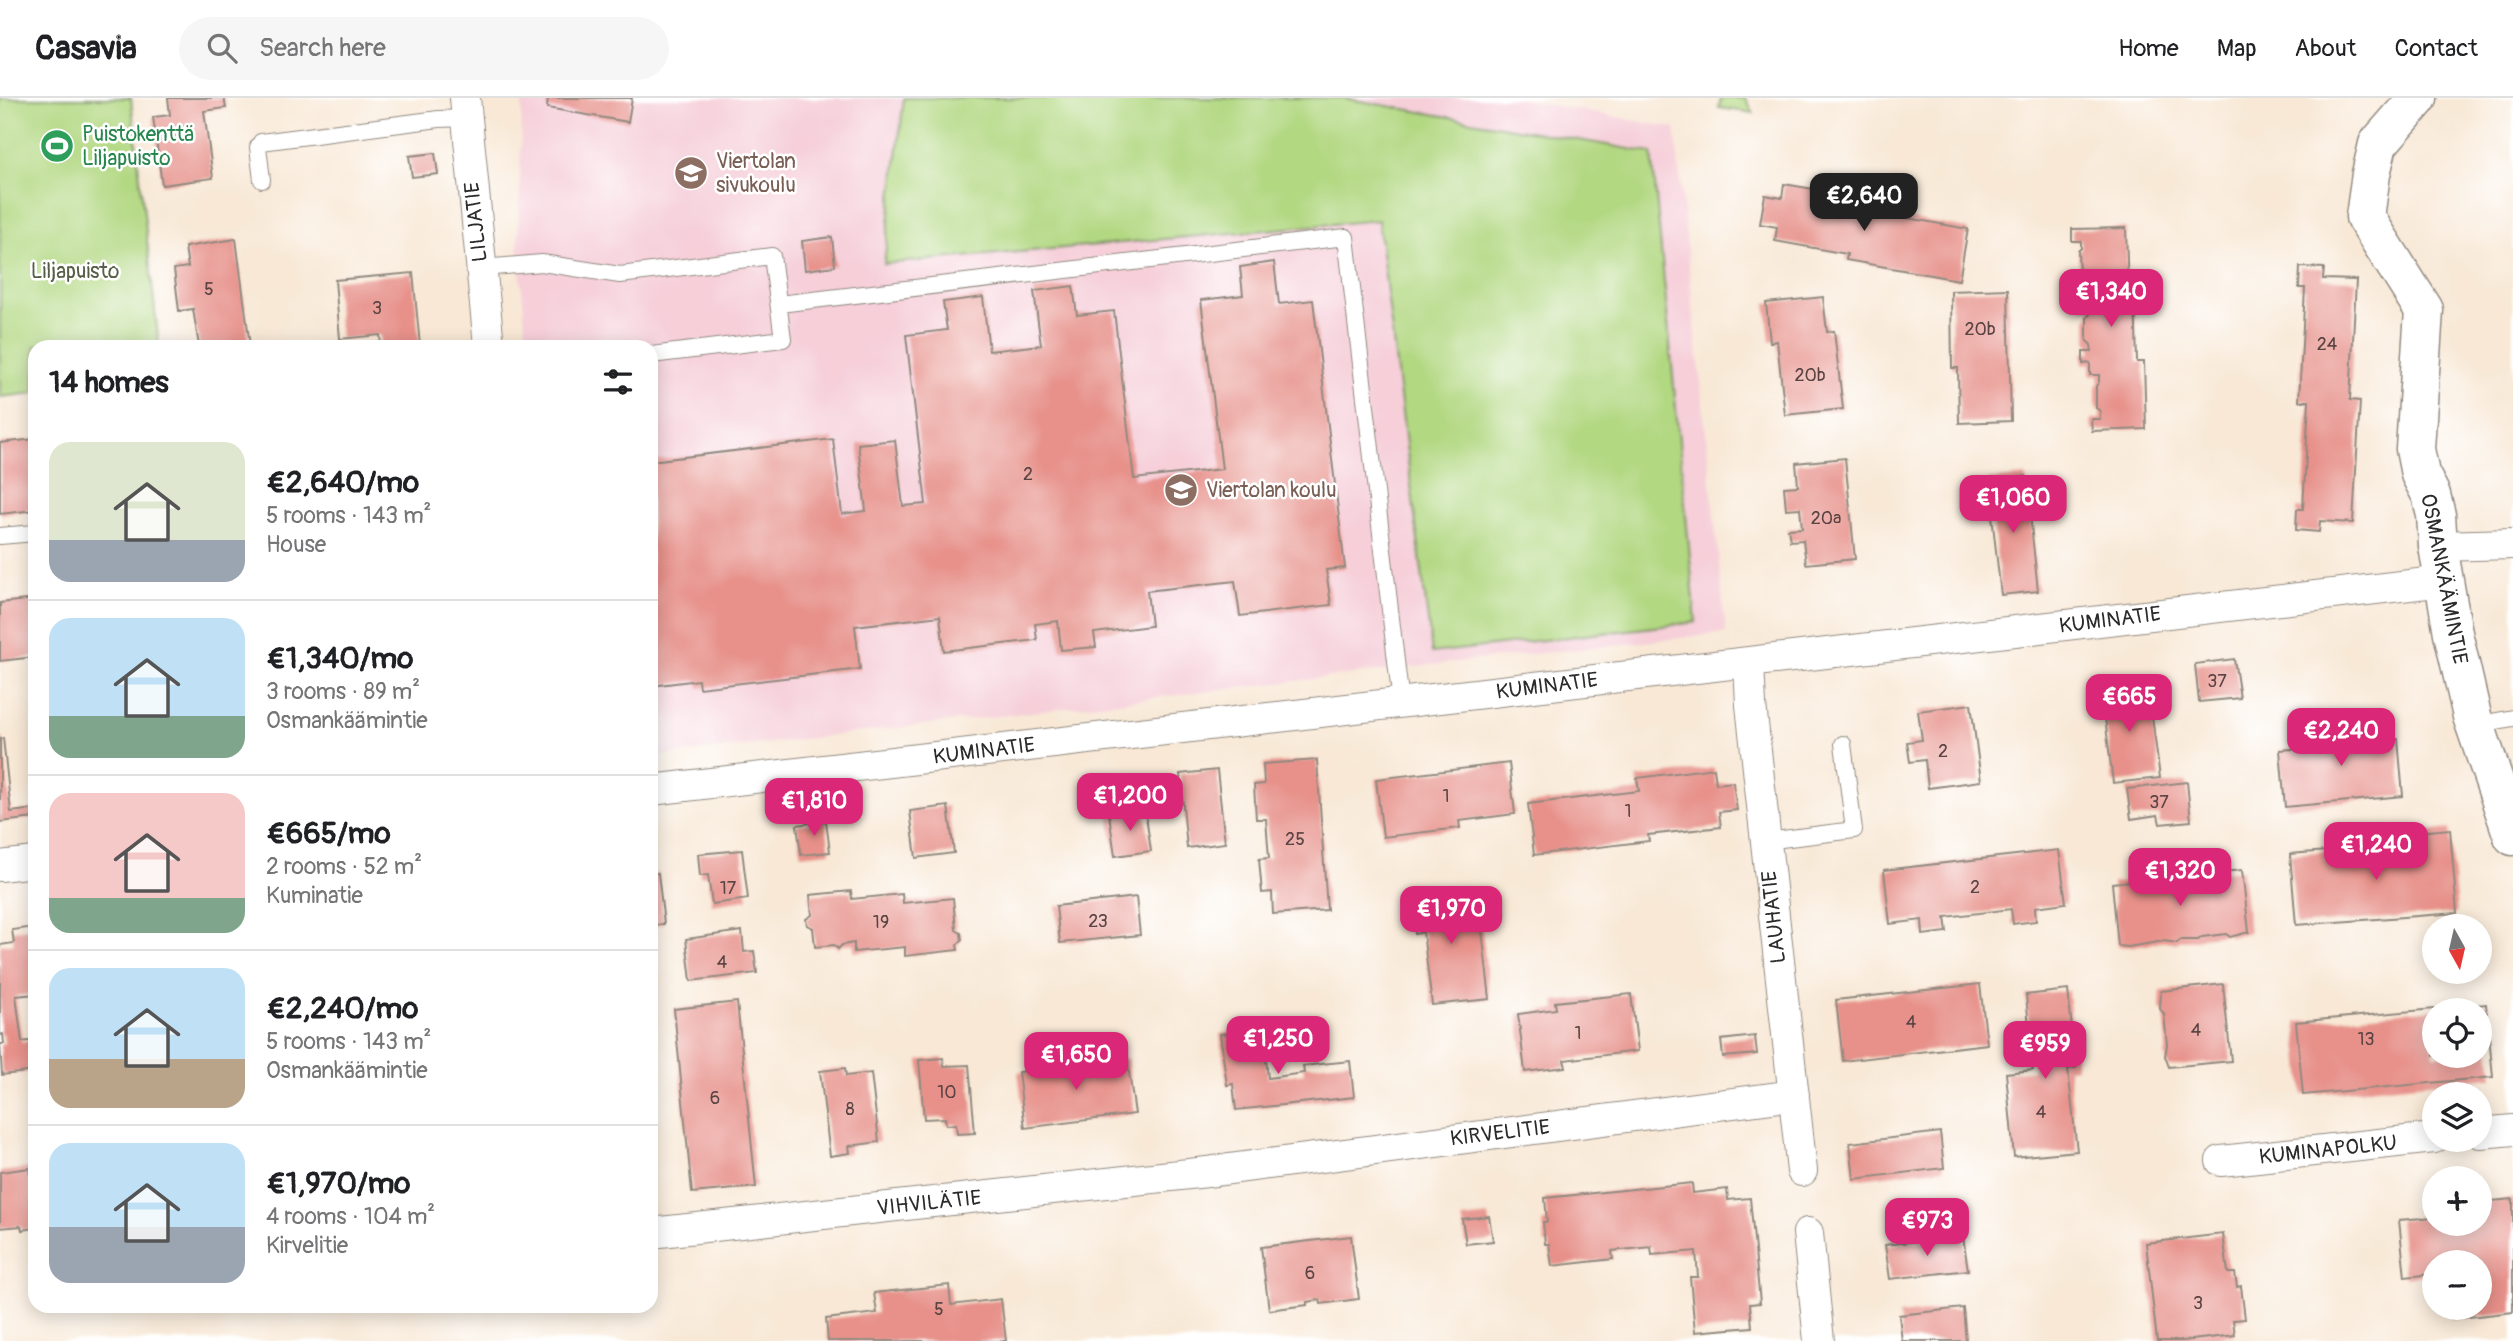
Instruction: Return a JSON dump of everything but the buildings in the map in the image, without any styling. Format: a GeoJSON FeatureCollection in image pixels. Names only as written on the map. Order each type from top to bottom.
{"type":"FeatureCollection","features":[{"type":"Feature","properties":{"kind":"street","name":"OSMANKÄÄMINTIE"},"geometry":{"type":"LineString","coordinates":[[2418,98],[2378,144],[2365,217],[2424,310],[2416,449],[2420,474],[2431,495],[2453,634],[2475,725],[2513,836]]}},
{"type":"Feature","properties":{"kind":"street","name":"LILJATIE"},"geometry":{"type":"LineString","coordinates":[[466,108],[488,340]]}},
{"type":"Feature","properties":{"kind":"street","name":"KUMINATIE"},"geometry":{"type":"LineString","coordinates":[[658,789],[1749,663],[2441,564],[2513,544]]}},
{"type":"Feature","properties":{"kind":"street","name":"LAUHATIE"},"geometry":{"type":"LineString","coordinates":[[1749,663],[1802,1171]]}},
{"type":"Feature","properties":{"kind":"street"},"geometry":{"type":"LineString","coordinates":[[0,866],[28,863]]}},
{"type":"Feature","properties":{"kind":"street","name":"KIRVELITIE"},"geometry":{"type":"LineString","coordinates":[[1207,1172],[1794,1095]]}},
{"type":"Feature","properties":{"kind":"street"},"geometry":{"type":"LineString","coordinates":[[2492,1132],[2513,1130]]}},
{"type":"Feature","properties":{"kind":"street","name":"KUMINAPOLKU"},"geometry":{"type":"LineString","coordinates":[[2221,1161],[2422,1139]]}},
{"type":"Feature","properties":{"kind":"street","name":"VIHVILÄTIE"},"geometry":{"type":"LineString","coordinates":[[658,1232],[1207,1172]]}},
{"type":"Feature","properties":{"kind":"street"},"geometry":{"type":"LineString","coordinates":[[1808,1233],[1819,1341]]}},
{"type":"Feature","properties":{"kind":"lane"},"geometry":{"type":"LineString","coordinates":[[262,180],[258,147],[261,142],[439,118],[466,108]]}},
{"type":"Feature","properties":{"kind":"lane"},"geometry":{"type":"LineString","coordinates":[[779,304],[1346,237],[1401,703]]}},
{"type":"Feature","properties":{"kind":"lane"},"geometry":{"type":"LineString","coordinates":[[481,268],[542,263],[620,275],[772,256],[783,339],[658,354]]}},
{"type":"Feature","properties":{"kind":"lane"},"geometry":{"type":"LineString","coordinates":[[0,537],[28,534]]}},
{"type":"Feature","properties":{"kind":"lane"},"geometry":{"type":"LineString","coordinates":[[2475,725],[2513,718]]}},
{"type":"Feature","properties":{"kind":"lane"},"geometry":{"type":"LineString","coordinates":[[1766,841],[1854,830],[1843,744]]}},
{"type":"Feature","properties":{"kind":"shaded area","name":"Viertolan koulu"},"geometry":{"type":"Polygon","coordinates":[[[522,98],[1514,98],[1675,128],[1726,633],[658,756],[658,340],[526,340],[518,247],[522,98]]]}},
{"type":"Feature","properties":{"kind":"green space","name":"Liljapuisto"},"geometry":{"type":"Polygon","coordinates":[[[0,98],[131,98],[158,340],[28,340],[28,394],[0,397],[0,98]]]}},
{"type":"Feature","properties":{"kind":"green space"},"geometry":{"type":"Polygon","coordinates":[[[904,98],[1343,98],[1652,153],[1696,622],[1432,653],[1378,220],[884,264],[904,98]]]}},
{"type":"Feature","properties":{"kind":"green space"},"geometry":{"type":"Polygon","coordinates":[[[1721,98],[1745,98],[1754,113],[1719,108],[1721,98]]]}},
{"type":"Feature","properties":{"kind":"place","name":"Puistokenttä Liljapuisto"},"geometry":{"type":"Point","coordinates":[57,146]}},
{"type":"Feature","properties":{"kind":"place","name":"Viertolan sivukoulu"},"geometry":{"type":"Point","coordinates":[691,173]}},
{"type":"Feature","properties":{"kind":"place","name":"Viertolan koulu"},"geometry":{"type":"Point","coordinates":[1181,490]}}]}
